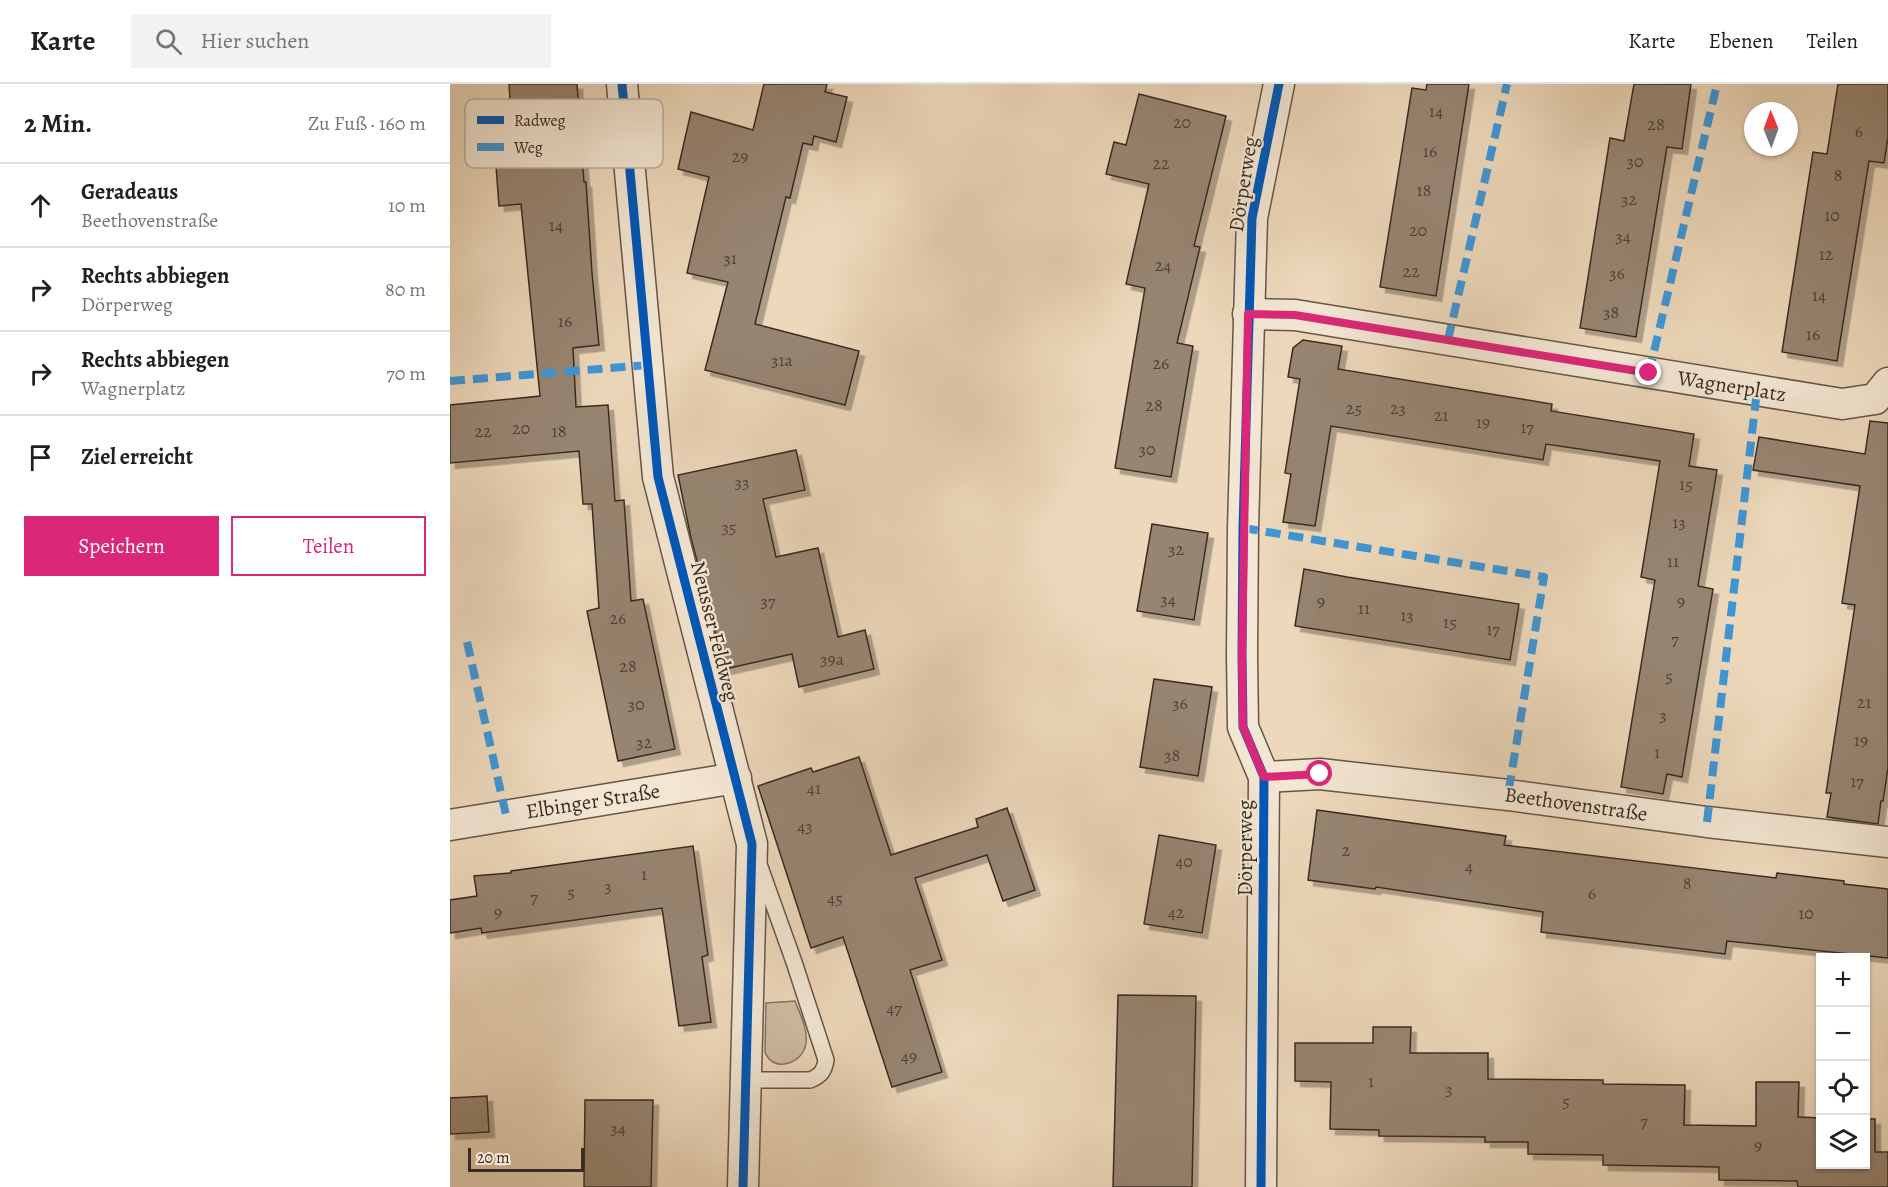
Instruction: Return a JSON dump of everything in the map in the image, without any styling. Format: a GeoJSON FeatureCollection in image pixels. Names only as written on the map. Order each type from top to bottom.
{"type":"FeatureCollection","features":[{"type":"Feature","properties":{"kind":"street","name":"Neusser Feldweg"},"geometry":{"type":"LineString","coordinates":[[622,84],[623,99]]}},
{"type":"Feature","properties":{"kind":"street","name":"Dörperweg"},"geometry":{"type":"LineString","coordinates":[[1261,1187],[1264,777],[1243,727],[1242,632],[1252,218],[1279,84]]}},
{"type":"Feature","properties":{"kind":"street","name":"Neusser Feldweg"},"geometry":{"type":"LineString","coordinates":[[630,168],[658,477],[707,676],[752,844],[743,1187]]}},
{"type":"Feature","properties":{"kind":"street","name":"Wagnerplatz"},"geometry":{"type":"LineString","coordinates":[[1248,314],[1295,315],[1842,404],[1875,399],[1888,383]]}},
{"type":"Feature","properties":{"kind":"street","name":"Beethovenstraße"},"geometry":{"type":"LineString","coordinates":[[1264,777],[1320,774],[1888,842]]}},
{"type":"Feature","properties":{"kind":"street","name":"Elbinger Straße"},"geometry":{"type":"LineString","coordinates":[[450,825],[736,778]]}},
{"type":"Feature","properties":{"kind":"lane","name":"Neusser Feldweg"},"geometry":{"type":"LineString","coordinates":[[745,1080],[810,1080],[819,1077],[825,1069],[826,1060],[752,844]]}},
{"type":"Feature","properties":{"kind":"shaded area"},"geometry":{"type":"Polygon","coordinates":[[[795,1001],[806,1032],[804,1050],[800,1056],[788,1063],[774,1063],[765,1052],[766,1003],[795,1001]]]}},
{"type":"Feature","properties":{"kind":"building"},"geometry":{"type":"Polygon","coordinates":[[[509,84],[577,84],[578,99],[510,99],[509,84]]]}},
{"type":"Feature","properties":{"kind":"building"},"geometry":{"type":"Polygon","coordinates":[[[764,84],[827,84],[825,92],[847,97],[836,142],[814,136],[812,145],[803,143],[790,198],[786,197],[755,324],[859,351],[845,405],[705,370],[728,282],[687,273],[709,177],[678,169],[691,112],[753,130],[764,84]]]}},
{"type":"Feature","properties":{"kind":"building"},"geometry":{"type":"Polygon","coordinates":[[[1427,84],[1469,84],[1436,296],[1380,287],[1412,88],[1426,90],[1427,84]]]}},
{"type":"Feature","properties":{"kind":"building"},"geometry":{"type":"Polygon","coordinates":[[[1634,84],[1691,84],[1682,149],[1667,147],[1636,337],[1580,328],[1610,138],[1624,141],[1634,84]]]}},
{"type":"Feature","properties":{"kind":"building"},"geometry":{"type":"Polygon","coordinates":[[[1838,84],[1888,84],[1888,137],[1884,163],[1869,161],[1837,361],[1782,352],[1813,152],[1827,154],[1838,84]]]}},
{"type":"Feature","properties":{"kind":"building"},"geometry":{"type":"Polygon","coordinates":[[[1139,94],[1226,116],[1194,246],[1200,247],[1177,343],[1193,346],[1171,477],[1115,468],[1145,288],[1126,284],[1149,184],[1106,174],[1114,142],[1126,145],[1139,94]]]}},
{"type":"Feature","properties":{"kind":"building"},"geometry":{"type":"Polygon","coordinates":[[[496,168],[583,168],[599,345],[573,348],[576,407],[608,405],[615,501],[624,500],[631,601],[643,599],[675,749],[618,761],[587,611],[599,608],[592,504],[583,504],[579,451],[450,463],[450,405],[540,396],[521,204],[499,206],[496,168]]]}},
{"type":"Feature","properties":{"kind":"building"},"geometry":{"type":"Polygon","coordinates":[[[1303,340],[1342,346],[1338,369],[1552,404],[1551,411],[1694,434],[1689,466],[1717,470],[1698,586],[1713,589],[1682,777],[1667,774],[1663,794],[1621,787],[1655,580],[1641,577],[1660,461],[1546,444],[1543,460],[1331,426],[1315,526],[1283,522],[1291,474],[1285,473],[1300,379],[1288,377],[1293,348],[1303,340]]]}},
{"type":"Feature","properties":{"kind":"building"},"geometry":{"type":"Polygon","coordinates":[[[1870,421],[1888,423],[1888,768],[1878,824],[1827,817],[1831,793],[1826,793],[1855,605],[1842,603],[1860,486],[1753,470],[1759,437],[1865,454],[1870,421]]]}},
{"type":"Feature","properties":{"kind":"building"},"geometry":{"type":"Polygon","coordinates":[[[796,450],[805,490],[763,499],[776,557],[818,548],[838,637],[865,630],[874,669],[799,687],[792,654],[725,669],[691,538],[678,475],[796,450]]]}},
{"type":"Feature","properties":{"kind":"building"},"geometry":{"type":"Polygon","coordinates":[[[1152,524],[1208,533],[1194,620],[1137,611],[1152,524]]]}},
{"type":"Feature","properties":{"kind":"building"},"geometry":{"type":"Polygon","coordinates":[[[1304,569],[1519,604],[1510,660],[1295,626],[1304,569]]]}},
{"type":"Feature","properties":{"kind":"building"},"geometry":{"type":"Polygon","coordinates":[[[1154,679],[1212,687],[1198,776],[1140,767],[1154,679]]]}},
{"type":"Feature","properties":{"kind":"building"},"geometry":{"type":"Polygon","coordinates":[[[859,757],[891,855],[978,827],[976,819],[1007,808],[1035,890],[1003,901],[987,855],[915,878],[942,960],[910,970],[942,1072],[892,1087],[843,937],[811,948],[758,786],[811,768],[813,772],[859,757]]]}},
{"type":"Feature","properties":{"kind":"building"},"geometry":{"type":"Polygon","coordinates":[[[1317,810],[1506,836],[1504,845],[1776,878],[1777,873],[1888,889],[1888,958],[1870,956],[1870,953],[1841,953],[1727,941],[1725,954],[1541,932],[1543,912],[1376,887],[1375,889],[1308,880],[1317,810]]]}},
{"type":"Feature","properties":{"kind":"building"},"geometry":{"type":"Polygon","coordinates":[[[1159,835],[1216,845],[1202,933],[1144,924],[1159,835]]]}},
{"type":"Feature","properties":{"kind":"building"},"geometry":{"type":"Polygon","coordinates":[[[693,846],[708,955],[702,957],[711,1022],[679,1026],[662,908],[482,933],[481,928],[450,933],[450,900],[477,896],[474,876],[511,873],[511,871],[693,846]]]}},
{"type":"Feature","properties":{"kind":"building"},"geometry":{"type":"Polygon","coordinates":[[[1118,995],[1196,996],[1192,1187],[1113,1187],[1118,995]]]}},
{"type":"Feature","properties":{"kind":"building"},"geometry":{"type":"Polygon","coordinates":[[[1373,1027],[1411,1027],[1410,1053],[1488,1053],[1488,1079],[1603,1080],[1603,1084],[1685,1085],[1684,1125],[1756,1126],[1756,1082],[1799,1082],[1798,1117],[1816,1118],[1816,1169],[1870,1169],[1870,1119],[1875,1119],[1875,1152],[1888,1152],[1888,1187],[1798,1187],[1797,1181],[1719,1180],[1719,1167],[1603,1165],[1603,1155],[1528,1154],[1528,1142],[1485,1142],[1485,1137],[1379,1136],[1379,1130],[1330,1129],[1331,1082],[1295,1081],[1295,1043],[1373,1043],[1373,1027]]]}},
{"type":"Feature","properties":{"kind":"building"},"geometry":{"type":"Polygon","coordinates":[[[487,1096],[489,1132],[450,1134],[450,1098],[487,1096]]]}},
{"type":"Feature","properties":{"kind":"building"},"geometry":{"type":"Polygon","coordinates":[[[585,1100],[653,1100],[651,1187],[584,1187],[585,1100]]]}},
{"type":"Feature","properties":{"kind":"marked path"},"geometry":{"type":"LineString","coordinates":[[1448,340],[1507,84]]}},
{"type":"Feature","properties":{"kind":"marked path"},"geometry":{"type":"LineString","coordinates":[[1649,373],[1717,84]]}},
{"type":"Feature","properties":{"kind":"marked path"},"geometry":{"type":"LineString","coordinates":[[450,381],[648,365]]}},
{"type":"Feature","properties":{"kind":"marked path"},"geometry":{"type":"LineString","coordinates":[[1707,822],[1757,390]]}},
{"type":"Feature","properties":{"kind":"marked path"},"geometry":{"type":"LineString","coordinates":[[1243,528],[1544,577],[1508,795]]}},
{"type":"Feature","properties":{"kind":"marked path"},"geometry":{"type":"LineString","coordinates":[[467,642],[506,815]]}},
{"type":"Feature","properties":{"kind":"cycle path"},"geometry":{"type":"LineString","coordinates":[[622,84],[623,99]]}},
{"type":"Feature","properties":{"kind":"cycle path"},"geometry":{"type":"LineString","coordinates":[[1261,1187],[1264,777],[1243,727],[1243,528],[1252,218],[1279,84]]}},
{"type":"Feature","properties":{"kind":"cycle path"},"geometry":{"type":"LineString","coordinates":[[630,168],[658,477],[752,844],[743,1187]]}},
{"type":"Feature","properties":{"kind":"route"},"geometry":{"type":"LineString","coordinates":[[1320,774],[1264,777],[1243,727],[1243,528],[1248,314],[1295,315],[1649,373]]}}]}
